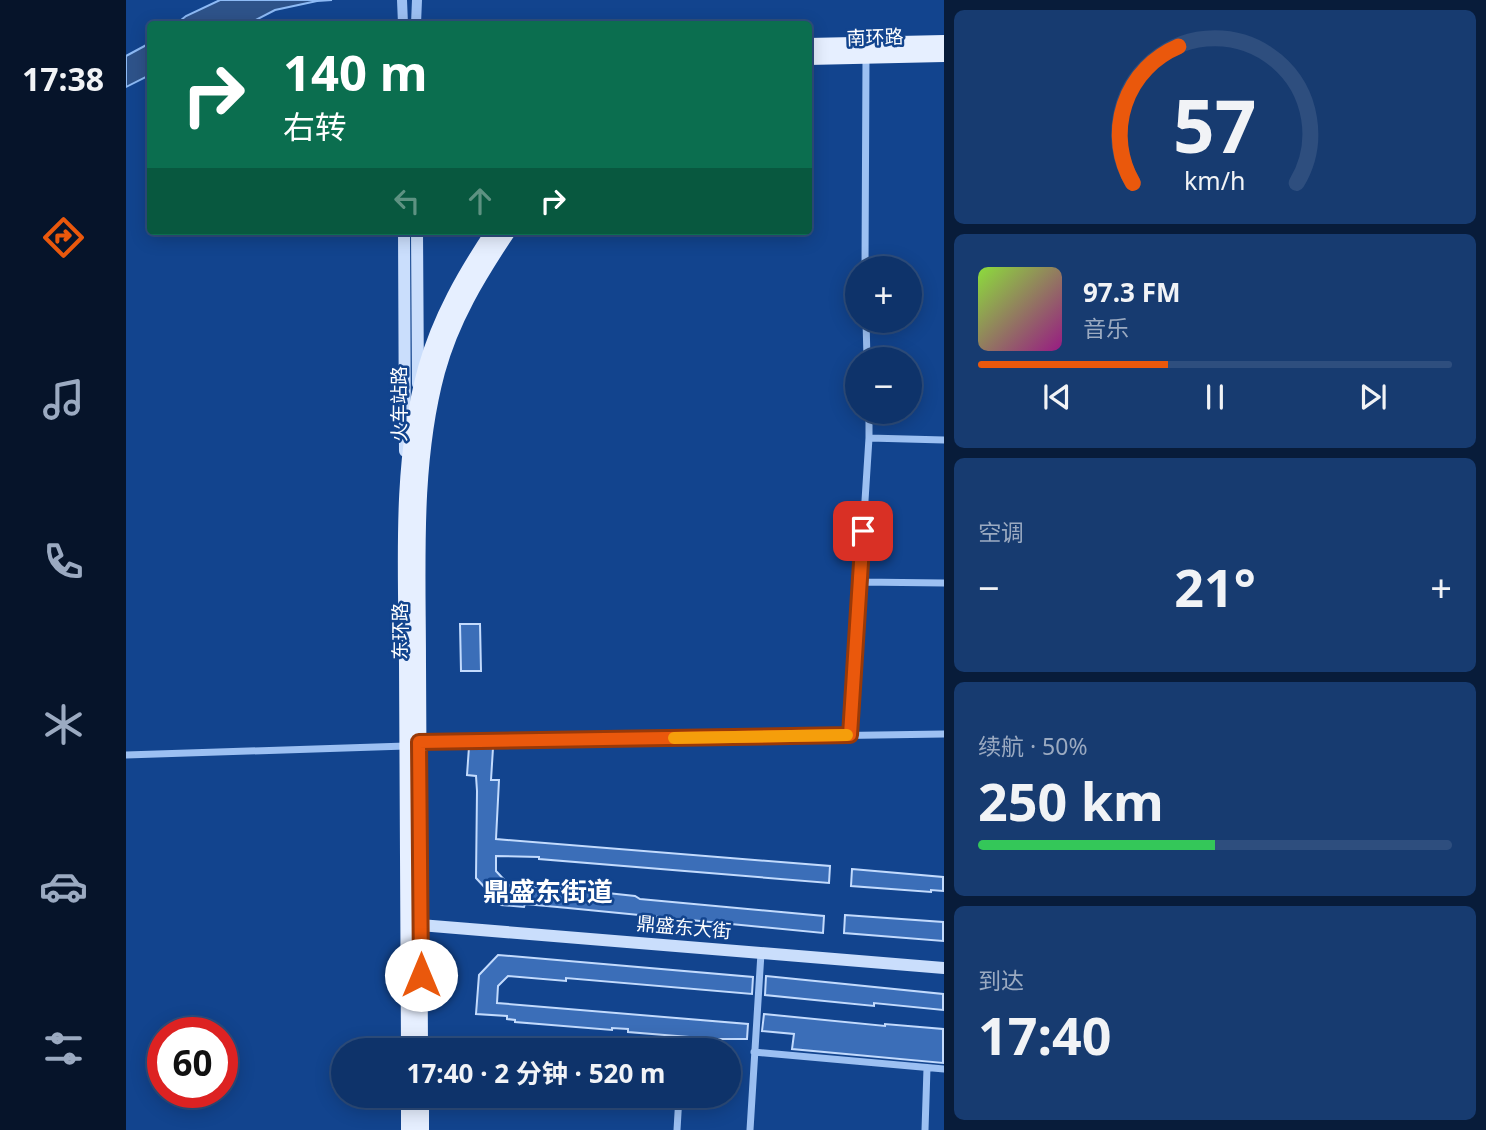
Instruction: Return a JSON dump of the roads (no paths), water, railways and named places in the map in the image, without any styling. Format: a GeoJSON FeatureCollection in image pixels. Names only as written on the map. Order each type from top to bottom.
{"type":"FeatureCollection","features":[{"type":"Feature","properties":{"kind":"main road","name":"南环路"},"geometry":{"type":"LineString","coordinates":[[812,45],[943,42]]}},
{"type":"Feature","properties":{"kind":"main road","name":"南环路"},"geometry":{"type":"LineString","coordinates":[[812,58],[943,55]]}},
{"type":"Feature","properties":{"kind":"main road","name":"火车站路"},"geometry":{"type":"LineString","coordinates":[[404,235],[412,577]]}},
{"type":"Feature","properties":{"kind":"main road","name":"火车站路"},"geometry":{"type":"LineString","coordinates":[[417,235],[418,397]]}},
{"type":"Feature","properties":{"kind":"main road","name":"东环路"},"geometry":{"type":"LineString","coordinates":[[408,1038],[413,744],[410,458],[418,397],[443,316],[490,235]]}},
{"type":"Feature","properties":{"kind":"main road","name":"东环路"},"geometry":{"type":"LineString","coordinates":[[412,577],[430,403],[438,372],[455,321],[479,276],[506,235]]}},
{"type":"Feature","properties":{"kind":"main road","name":"东环路"},"geometry":{"type":"LineString","coordinates":[[413,744],[421,925],[421,1038]]}},
{"type":"Feature","properties":{"kind":"main road","name":"鼎盛东大街"},"geometry":{"type":"LineString","coordinates":[[421,925],[943,968]]}},
{"type":"Feature","properties":{"kind":"main road"},"geometry":{"type":"LineString","coordinates":[[408,1108],[408,1130]]}},
{"type":"Feature","properties":{"kind":"main road"},"geometry":{"type":"LineString","coordinates":[[422,1108],[422,1130]]}},
{"type":"Feature","properties":{"kind":"street"},"geometry":{"type":"LineString","coordinates":[[402,1],[402,21]]}},
{"type":"Feature","properties":{"kind":"street"},"geometry":{"type":"LineString","coordinates":[[416,21],[417,2]]}},
{"type":"Feature","properties":{"kind":"street"},"geometry":{"type":"LineString","coordinates":[[865,256],[866,57]]}},
{"type":"Feature","properties":{"kind":"street"},"geometry":{"type":"LineString","coordinates":[[850,735],[869,424]]}},
{"type":"Feature","properties":{"kind":"street"},"geometry":{"type":"LineString","coordinates":[[869,438],[943,440]]}},
{"type":"Feature","properties":{"kind":"street"},"geometry":{"type":"LineString","coordinates":[[860,582],[943,583]]}},
{"type":"Feature","properties":{"kind":"street"},"geometry":{"type":"LineString","coordinates":[[126,755],[413,744],[943,734]]}},
{"type":"Feature","properties":{"kind":"street"},"geometry":{"type":"LineString","coordinates":[[750,1130],[761,953]]}},
{"type":"Feature","properties":{"kind":"street"},"geometry":{"type":"LineString","coordinates":[[754,1052],[943,1069]]}},
{"type":"Feature","properties":{"kind":"street"},"geometry":{"type":"LineString","coordinates":[[925,1130],[927,1068]]}},
{"type":"Feature","properties":{"kind":"street"},"geometry":{"type":"LineString","coordinates":[[677,1130],[678,1108]]}},
{"type":"Feature","properties":{"kind":"water"},"geometry":{"type":"Polygon","coordinates":[[[220,0],[332,0],[275,10],[254,21],[180,21],[220,0]]]}},
{"type":"Feature","properties":{"kind":"water"},"geometry":{"type":"Polygon","coordinates":[[[147,45],[147,76],[126,87],[126,56],[147,45]]]}},
{"type":"Feature","properties":{"kind":"district","name":"鼎盛东街道"},"geometry":{"type":"Point","coordinates":[548,892]}}]}
